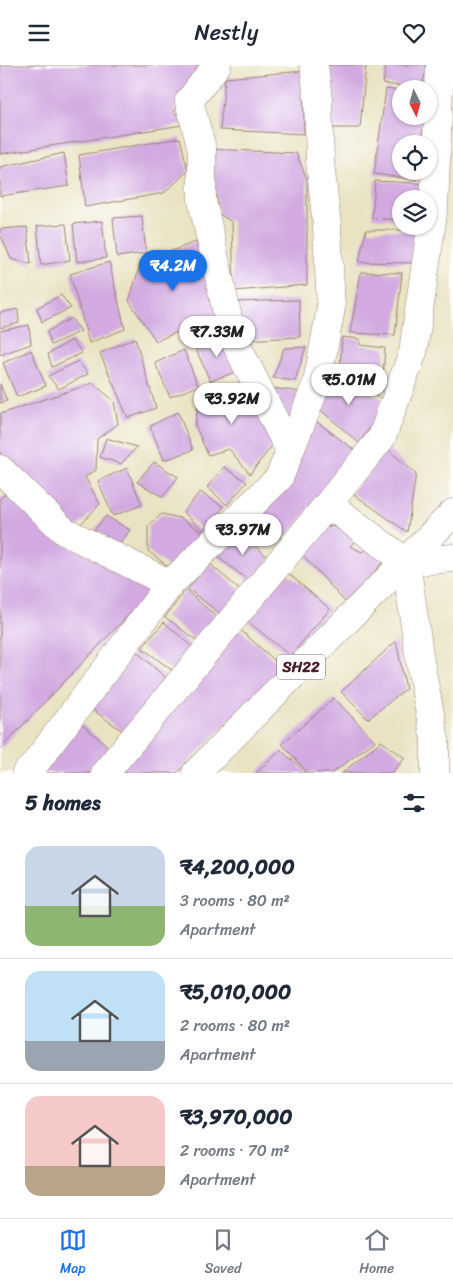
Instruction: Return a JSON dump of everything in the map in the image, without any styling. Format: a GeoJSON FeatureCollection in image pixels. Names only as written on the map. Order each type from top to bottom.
{"type":"FeatureCollection","features":[{"type":"Feature","properties":{"kind":"street"},"geometry":{"type":"LineString","coordinates":[[217,65],[189,101],[202,149],[202,200],[232,336],[290,451]]}},
{"type":"Feature","properties":{"kind":"street"},"geometry":{"type":"LineString","coordinates":[[26,773],[170,584],[279,478],[290,451],[317,383],[331,308],[327,227],[320,161],[318,99],[314,65]]}},
{"type":"Feature","properties":{"kind":"street"},"geometry":{"type":"LineString","coordinates":[[105,773],[328,505],[382,437],[413,352],[434,207],[440,65]]}},
{"type":"Feature","properties":{"kind":"street"},"geometry":{"type":"LineString","coordinates":[[4,479],[64,531],[170,584]]}},
{"type":"Feature","properties":{"kind":"street"},"geometry":{"type":"LineString","coordinates":[[328,505],[406,562],[453,558]]}},
{"type":"Feature","properties":{"kind":"street","name":"SH22"},"geometry":{"type":"LineString","coordinates":[[196,773],[453,513]]}},
{"type":"Feature","properties":{"kind":"street"},"geometry":{"type":"LineString","coordinates":[[406,562],[420,661],[444,738],[435,773]]}},
{"type":"Feature","properties":{"kind":"building"},"geometry":{"type":"Polygon","coordinates":[[[0,65],[205,65],[174,110],[182,125],[0,154],[0,65]]]}},
{"type":"Feature","properties":{"kind":"building"},"geometry":{"type":"Polygon","coordinates":[[[321,65],[366,65],[360,128],[326,128],[321,65]]]}},
{"type":"Feature","properties":{"kind":"building"},"geometry":{"type":"Polygon","coordinates":[[[386,65],[428,65],[423,80],[392,80],[392,85],[383,84],[386,65]]]}},
{"type":"Feature","properties":{"kind":"building"},"geometry":{"type":"Polygon","coordinates":[[[303,71],[304,134],[220,130],[225,78],[303,71]]]}},
{"type":"Feature","properties":{"kind":"building"},"geometry":{"type":"Polygon","coordinates":[[[386,89],[392,90],[392,125],[424,125],[422,135],[392,135],[392,177],[374,174],[386,89]]]}},
{"type":"Feature","properties":{"kind":"building"},"geometry":{"type":"Polygon","coordinates":[[[180,138],[188,171],[164,193],[85,207],[79,155],[180,138]]]}},
{"type":"Feature","properties":{"kind":"building"},"geometry":{"type":"Polygon","coordinates":[[[210,149],[296,153],[307,179],[307,285],[234,291],[232,222],[219,214],[210,149]]]}},
{"type":"Feature","properties":{"kind":"building"},"geometry":{"type":"Polygon","coordinates":[[[64,153],[69,186],[0,196],[0,167],[64,153]]]}},
{"type":"Feature","properties":{"kind":"building"},"geometry":{"type":"Polygon","coordinates":[[[375,181],[430,184],[429,190],[392,190],[392,219],[372,218],[375,181]]]}},
{"type":"Feature","properties":{"kind":"building"},"geometry":{"type":"Polygon","coordinates":[[[142,216],[146,253],[117,257],[113,218],[142,216]]]}},
{"type":"Feature","properties":{"kind":"building"},"geometry":{"type":"Polygon","coordinates":[[[102,221],[106,258],[77,262],[73,224],[102,221]]]}},
{"type":"Feature","properties":{"kind":"building"},"geometry":{"type":"Polygon","coordinates":[[[66,224],[70,260],[41,265],[37,226],[66,224]]]}},
{"type":"Feature","properties":{"kind":"building"},"geometry":{"type":"Polygon","coordinates":[[[27,227],[31,264],[11,259],[0,234],[0,229],[27,227]]]}},
{"type":"Feature","properties":{"kind":"building"},"geometry":{"type":"Polygon","coordinates":[[[366,230],[392,230],[392,235],[418,235],[415,263],[359,262],[366,230]]]}},
{"type":"Feature","properties":{"kind":"building"},"geometry":{"type":"Polygon","coordinates":[[[196,242],[218,315],[156,341],[129,301],[141,262],[196,242]]]}},
{"type":"Feature","properties":{"kind":"building"},"geometry":{"type":"Polygon","coordinates":[[[109,262],[125,329],[89,343],[70,274],[109,262]]]}},
{"type":"Feature","properties":{"kind":"building"},"geometry":{"type":"Polygon","coordinates":[[[361,272],[402,273],[395,335],[350,333],[361,272]]]}},
{"type":"Feature","properties":{"kind":"building"},"geometry":{"type":"Polygon","coordinates":[[[61,295],[71,308],[42,322],[37,308],[61,295]]]}},
{"type":"Feature","properties":{"kind":"building"},"geometry":{"type":"Polygon","coordinates":[[[299,300],[300,337],[243,340],[233,302],[299,300]]]}},
{"type":"Feature","properties":{"kind":"building"},"geometry":{"type":"Polygon","coordinates":[[[18,309],[19,323],[0,328],[0,313],[18,309]]]}},
{"type":"Feature","properties":{"kind":"building"},"geometry":{"type":"Polygon","coordinates":[[[71,318],[81,331],[51,345],[47,332],[71,318]]]}},
{"type":"Feature","properties":{"kind":"building"},"geometry":{"type":"Polygon","coordinates":[[[29,325],[31,344],[0,355],[0,331],[29,325]]]}},
{"type":"Feature","properties":{"kind":"building"},"geometry":{"type":"Polygon","coordinates":[[[224,334],[239,371],[210,381],[195,347],[224,334]]]}},
{"type":"Feature","properties":{"kind":"building"},"geometry":{"type":"Polygon","coordinates":[[[342,337],[360,339],[360,345],[385,348],[382,391],[355,380],[355,371],[340,369],[342,337]]]}},
{"type":"Feature","properties":{"kind":"building"},"geometry":{"type":"Polygon","coordinates":[[[135,338],[156,408],[128,418],[100,353],[135,338]]]}},
{"type":"Feature","properties":{"kind":"building"},"geometry":{"type":"Polygon","coordinates":[[[72,340],[82,353],[52,367],[48,354],[72,340]]]}},
{"type":"Feature","properties":{"kind":"building"},"geometry":{"type":"Polygon","coordinates":[[[306,347],[295,381],[273,378],[284,348],[306,347]]]}},
{"type":"Feature","properties":{"kind":"building"},"geometry":{"type":"Polygon","coordinates":[[[31,350],[46,386],[17,397],[3,363],[31,350]]]}},
{"type":"Feature","properties":{"kind":"building"},"geometry":{"type":"Polygon","coordinates":[[[184,350],[198,386],[170,397],[155,363],[184,350]]]}},
{"type":"Feature","properties":{"kind":"building"},"geometry":{"type":"Polygon","coordinates":[[[78,361],[88,374],[59,389],[48,376],[78,361]]]}},
{"type":"Feature","properties":{"kind":"building"},"geometry":{"type":"Polygon","coordinates":[[[328,373],[382,399],[376,419],[359,443],[316,406],[328,373]]]}},
{"type":"Feature","properties":{"kind":"building"},"geometry":{"type":"Polygon","coordinates":[[[93,383],[114,401],[118,424],[97,439],[96,470],[85,477],[100,504],[77,528],[0,456],[0,414],[93,383]]]}},
{"type":"Feature","properties":{"kind":"building"},"geometry":{"type":"Polygon","coordinates":[[[243,383],[274,443],[250,474],[229,449],[208,455],[195,425],[200,391],[243,383]]]}},
{"type":"Feature","properties":{"kind":"building"},"geometry":{"type":"Polygon","coordinates":[[[0,384],[7,401],[0,403],[0,384]]]}},
{"type":"Feature","properties":{"kind":"building"},"geometry":{"type":"Polygon","coordinates":[[[271,388],[303,392],[289,427],[271,388]]]}},
{"type":"Feature","properties":{"kind":"building"},"geometry":{"type":"Polygon","coordinates":[[[178,412],[193,450],[164,460],[150,426],[178,412]]]}},
{"type":"Feature","properties":{"kind":"building"},"geometry":{"type":"Polygon","coordinates":[[[312,418],[357,452],[283,540],[251,517],[312,418]]]}},
{"type":"Feature","properties":{"kind":"building"},"geometry":{"type":"Polygon","coordinates":[[[106,438],[137,447],[121,464],[100,457],[106,438]]]}},
{"type":"Feature","properties":{"kind":"building"},"geometry":{"type":"Polygon","coordinates":[[[385,447],[416,474],[407,532],[352,493],[385,447]]]}},
{"type":"Feature","properties":{"kind":"building"},"geometry":{"type":"Polygon","coordinates":[[[154,462],[178,477],[163,497],[137,482],[154,462]]]}},
{"type":"Feature","properties":{"kind":"building"},"geometry":{"type":"Polygon","coordinates":[[[224,467],[247,482],[227,505],[207,487],[224,467]]]}},
{"type":"Feature","properties":{"kind":"building"},"geometry":{"type":"Polygon","coordinates":[[[127,468],[142,505],[113,516],[98,481],[127,468]]]}},
{"type":"Feature","properties":{"kind":"building"},"geometry":{"type":"Polygon","coordinates":[[[200,492],[224,507],[203,530],[183,512],[200,492]]]}},
{"type":"Feature","properties":{"kind":"building"},"geometry":{"type":"Polygon","coordinates":[[[6,494],[57,541],[157,585],[0,749],[0,498],[6,494]]]}},
{"type":"Feature","properties":{"kind":"building"},"geometry":{"type":"Polygon","coordinates":[[[162,514],[180,518],[204,533],[174,571],[148,551],[148,526],[162,514]]]}},
{"type":"Feature","properties":{"kind":"building"},"geometry":{"type":"Polygon","coordinates":[[[106,516],[130,530],[115,550],[89,536],[106,516]]]}},
{"type":"Feature","properties":{"kind":"building"},"geometry":{"type":"Polygon","coordinates":[[[324,526],[347,528],[358,538],[350,546],[362,552],[369,547],[384,561],[346,603],[299,551],[324,526]]]}},
{"type":"Feature","properties":{"kind":"building"},"geometry":{"type":"Polygon","coordinates":[[[237,530],[270,559],[251,582],[216,556],[237,530]]]}},
{"type":"Feature","properties":{"kind":"building"},"geometry":{"type":"Polygon","coordinates":[[[209,563],[242,592],[223,616],[188,589],[209,563]]]}},
{"type":"Feature","properties":{"kind":"building"},"geometry":{"type":"Polygon","coordinates":[[[283,569],[330,609],[290,656],[246,620],[283,569]]]}},
{"type":"Feature","properties":{"kind":"building"},"geometry":{"type":"Polygon","coordinates":[[[186,590],[219,619],[200,643],[165,617],[186,590]]]}},
{"type":"Feature","properties":{"kind":"building"},"geometry":{"type":"Polygon","coordinates":[[[164,622],[197,651],[177,674],[142,648],[164,622]]]}},
{"type":"Feature","properties":{"kind":"building"},"geometry":{"type":"Polygon","coordinates":[[[236,626],[283,668],[177,773],[116,773],[236,626]]]}},
{"type":"Feature","properties":{"kind":"building"},"geometry":{"type":"Polygon","coordinates":[[[396,641],[406,689],[368,719],[341,692],[396,641]]]}},
{"type":"Feature","properties":{"kind":"building"},"geometry":{"type":"Polygon","coordinates":[[[136,651],[169,681],[127,734],[87,706],[136,651]]]}},
{"type":"Feature","properties":{"kind":"building"},"geometry":{"type":"Polygon","coordinates":[[[334,698],[375,741],[332,773],[308,773],[282,744],[334,698]]]}},
{"type":"Feature","properties":{"kind":"building"},"geometry":{"type":"Polygon","coordinates":[[[78,721],[115,752],[94,773],[29,773],[78,721]]]}},
{"type":"Feature","properties":{"kind":"building"},"geometry":{"type":"Polygon","coordinates":[[[381,741],[405,758],[391,773],[342,773],[381,741]]]}},
{"type":"Feature","properties":{"kind":"building"},"geometry":{"type":"Polygon","coordinates":[[[281,750],[306,773],[256,773],[281,750]]]}}]}
